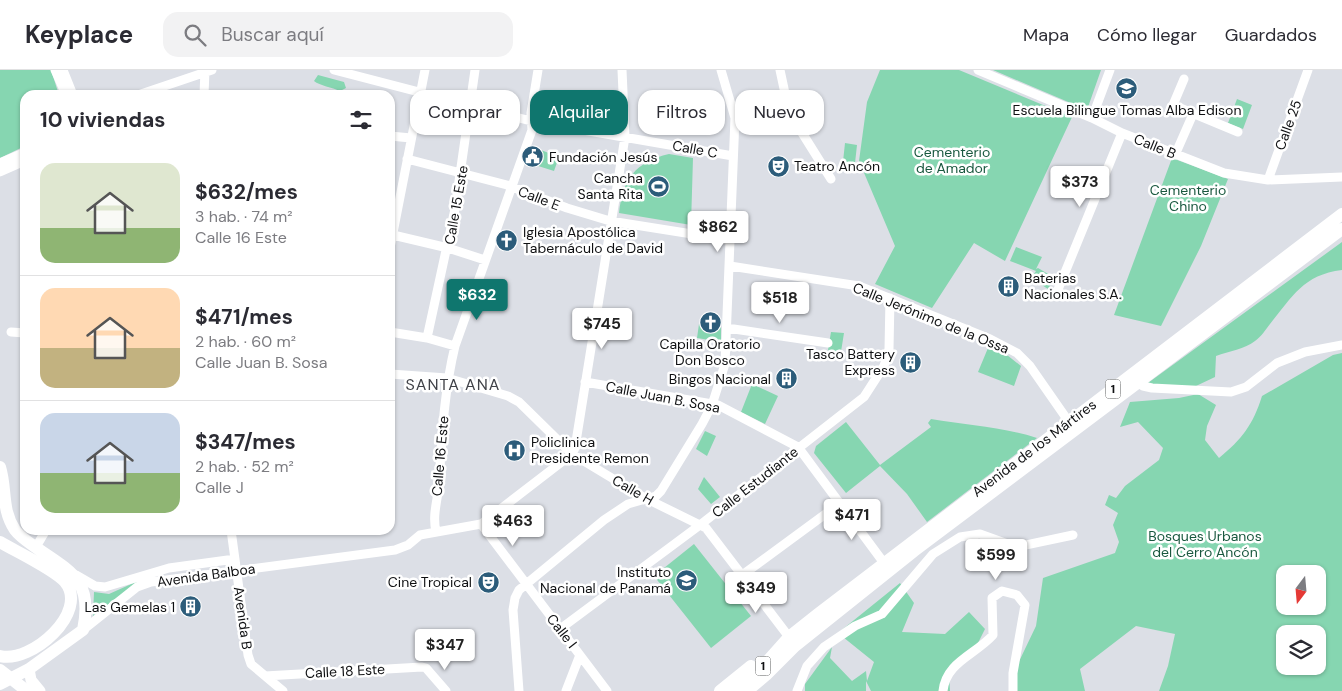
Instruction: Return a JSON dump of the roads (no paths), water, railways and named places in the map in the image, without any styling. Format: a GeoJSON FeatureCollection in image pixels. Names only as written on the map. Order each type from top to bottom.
{"type":"FeatureCollection","features":[{"type":"Feature","properties":{"kind":"highway","name":"Avenida de los Mártires"},"geometry":{"type":"LineString","coordinates":[[734,691],[764,665],[789,638],[884,563],[1342,214]]}},
{"type":"Feature","properties":{"kind":"highway","name":"Avenida de los Mártires"},"geometry":{"type":"LineString","coordinates":[[747,691],[820,626],[977,503],[1342,229]]}},
{"type":"Feature","properties":{"kind":"highway"},"geometry":{"type":"LineString","coordinates":[[0,467],[6,513],[18,534],[72,571],[83,587],[86,598],[83,630]]}},
{"type":"Feature","properties":{"kind":"highway"},"geometry":{"type":"LineString","coordinates":[[0,542],[65,581],[70,597],[70,606],[64,621],[51,635],[24,655],[13,657],[0,656]]}},
{"type":"Feature","properties":{"kind":"highway"},"geometry":{"type":"LineString","coordinates":[[758,691],[774,678],[820,626]]}},
{"type":"Feature","properties":{"kind":"highway","name":"Avenida Balboa"},"geometry":{"type":"LineString","coordinates":[[0,683],[30,669],[83,630]]}},
{"type":"Feature","properties":{"kind":"highway"},"geometry":{"type":"LineString","coordinates":[[720,691],[789,638]]}},
{"type":"Feature","properties":{"kind":"highway"},"geometry":{"type":"LineString","coordinates":[[0,670],[33,691]]}},
{"type":"Feature","properties":{"kind":"highway"},"geometry":{"type":"LineString","coordinates":[[0,683],[10,691]]}},
{"type":"Feature","properties":{"kind":"main road"},"geometry":{"type":"LineString","coordinates":[[30,669],[33,691]]}},
{"type":"Feature","properties":{"kind":"main road","name":"Avenida Balboa"},"geometry":{"type":"LineString","coordinates":[[10,691],[30,669]]}},
{"type":"Feature","properties":{"kind":"street"},"geometry":{"type":"LineString","coordinates":[[56,70],[64,90]]}},
{"type":"Feature","properties":{"kind":"street"},"geometry":{"type":"LineString","coordinates":[[63,70],[71,90]]}},
{"type":"Feature","properties":{"kind":"street","name":"Calle C"},"geometry":{"type":"LineString","coordinates":[[334,70],[349,72],[417,90]]}},
{"type":"Feature","properties":{"kind":"street"},"geometry":{"type":"LineString","coordinates":[[421,90],[425,70]]}},
{"type":"Feature","properties":{"kind":"street","name":"Calle 15 Este"},"geometry":{"type":"LineString","coordinates":[[473,90],[475,70]]}},
{"type":"Feature","properties":{"kind":"street","name":"Calle 16 Este"},"geometry":{"type":"LineString","coordinates":[[535,90],[538,70]]}},
{"type":"Feature","properties":{"kind":"street"},"geometry":{"type":"LineString","coordinates":[[436,532],[481,524],[572,454],[575,448],[624,136],[622,70]]}},
{"type":"Feature","properties":{"kind":"street"},"geometry":{"type":"LineString","coordinates":[[519,691],[513,610],[514,598],[526,584],[604,520],[628,504],[656,496],[672,476],[712,405],[725,364],[733,156],[734,118],[721,70]]}},
{"type":"Feature","properties":{"kind":"street"},"geometry":{"type":"LineString","coordinates":[[780,70],[789,112],[831,179]]}},
{"type":"Feature","properties":{"kind":"street","name":"Calle B"},"geometry":{"type":"LineString","coordinates":[[978,70],[1092,118],[1122,133],[1224,173],[1268,180],[1342,177]]}},
{"type":"Feature","properties":{"kind":"street"},"geometry":{"type":"LineString","coordinates":[[1092,118],[1110,70]]}},
{"type":"Feature","properties":{"kind":"street","name":"Calle 25"},"geometry":{"type":"LineString","coordinates":[[1268,180],[1308,70]]}},
{"type":"Feature","properties":{"kind":"street"},"geometry":{"type":"LineString","coordinates":[[152,90],[207,71],[205,90]]}},
{"type":"Feature","properties":{"kind":"street"},"geometry":{"type":"LineString","coordinates":[[1184,79],[1173,105],[1238,132]]}},
{"type":"Feature","properties":{"kind":"street"},"geometry":{"type":"LineString","coordinates":[[1175,155],[1193,114]]}},
{"type":"Feature","properties":{"kind":"street"},"geometry":{"type":"LineString","coordinates":[[1057,292],[1122,133]]}},
{"type":"Feature","properties":{"kind":"street"},"geometry":{"type":"LineString","coordinates":[[395,220],[412,135]]}},
{"type":"Feature","properties":{"kind":"street","name":"Calle 15 Este"},"geometry":{"type":"LineString","coordinates":[[427,338],[448,248],[467,135]]}},
{"type":"Feature","properties":{"kind":"street","name":"Calle 16 Este"},"geometry":{"type":"LineString","coordinates":[[436,532],[433,519],[439,487],[447,378],[455,346],[530,135]]}},
{"type":"Feature","properties":{"kind":"street","name":"Calle C"},"geometry":{"type":"LineString","coordinates":[[618,135],[733,156]]}},
{"type":"Feature","properties":{"kind":"street"},"geometry":{"type":"LineString","coordinates":[[395,136],[411,138]]}},
{"type":"Feature","properties":{"kind":"street"},"geometry":{"type":"LineString","coordinates":[[0,163],[20,154]]}},
{"type":"Feature","properties":{"kind":"street","name":"Calle E"},"geometry":{"type":"LineString","coordinates":[[407,159],[462,172],[512,187],[567,208],[610,221],[730,240]]}},
{"type":"Feature","properties":{"kind":"street"},"geometry":{"type":"LineString","coordinates":[[0,172],[20,163]]}},
{"type":"Feature","properties":{"kind":"street"},"geometry":{"type":"LineString","coordinates":[[395,236],[448,248],[485,260]]}},
{"type":"Feature","properties":{"kind":"street","name":"Calle Jerónimo de la Ossa"},"geometry":{"type":"LineString","coordinates":[[730,266],[842,282],[890,298],[990,339],[1017,353],[1036,374],[1069,422]]}},
{"type":"Feature","properties":{"kind":"street","name":"Calle Estudiante"},"geometry":{"type":"LineString","coordinates":[[560,629],[854,406],[874,384],[884,366],[889,349],[890,298]]}},
{"type":"Feature","properties":{"kind":"street"},"geometry":{"type":"LineString","coordinates":[[727,328],[828,343]]}},
{"type":"Feature","properties":{"kind":"street"},"geometry":{"type":"LineString","coordinates":[[11,332],[20,333]]}},
{"type":"Feature","properties":{"kind":"street"},"geometry":{"type":"LineString","coordinates":[[395,333],[427,338],[455,346]]}},
{"type":"Feature","properties":{"kind":"street"},"geometry":{"type":"LineString","coordinates":[[1139,382],[1143,386],[1152,388],[1231,392],[1246,387],[1277,363],[1305,352],[1342,345]]}},
{"type":"Feature","properties":{"kind":"street","name":"Calle H"},"geometry":{"type":"LineString","coordinates":[[395,374],[447,378],[508,396],[519,402],[572,454],[644,498],[706,528],[789,638]]}},
{"type":"Feature","properties":{"kind":"street","name":"Calle Juan B. Sosa"},"geometry":{"type":"LineString","coordinates":[[585,382],[718,405],[798,447],[884,563]]}},
{"type":"Feature","properties":{"kind":"street"},"geometry":{"type":"LineString","coordinates":[[741,576],[839,504]]}},
{"type":"Feature","properties":{"kind":"street","name":"Calle I"},"geometry":{"type":"LineString","coordinates":[[481,524],[607,691]]}},
{"type":"Feature","properties":{"kind":"street","name":"Avenida Balboa"},"geometry":{"type":"LineString","coordinates":[[83,630],[137,587],[165,579],[396,550],[408,545],[420,535],[436,532]]}},
{"type":"Feature","properties":{"kind":"street"},"geometry":{"type":"LineString","coordinates":[[797,691],[807,666],[824,647],[855,626],[882,614],[933,554],[960,537],[980,534],[1016,547],[1073,535]]}},
{"type":"Feature","properties":{"kind":"street"},"geometry":{"type":"LineString","coordinates":[[36,547],[43,535]]}},
{"type":"Feature","properties":{"kind":"street","name":"Avenida B"},"geometry":{"type":"LineString","coordinates":[[232,535],[248,655],[251,664],[282,691]]}},
{"type":"Feature","properties":{"kind":"street","name":"Avenida Balboa"},"geometry":{"type":"LineString","coordinates":[[72,571],[95,586],[105,587],[169,568],[235,559]]}},
{"type":"Feature","properties":{"kind":"street"},"geometry":{"type":"LineString","coordinates":[[133,578],[141,578],[142,584],[137,587]]}},
{"type":"Feature","properties":{"kind":"street"},"geometry":{"type":"LineString","coordinates":[[943,691],[944,679],[954,667],[992,635],[992,598],[1002,591],[1017,595],[1025,605],[1013,673],[1013,691]]}},
{"type":"Feature","properties":{"kind":"street"},"geometry":{"type":"LineString","coordinates":[[566,691],[580,655]]}},
{"type":"Feature","properties":{"kind":"street","name":"Calle 18 Este"},"geometry":{"type":"LineString","coordinates":[[265,676],[426,668],[446,691]]}},
{"type":"Feature","properties":{"kind":"place","name":"Escuela Bilingue Tomas Alba Edison"},"geometry":{"type":"Point","coordinates":[1127,88]}},
{"type":"Feature","properties":{"kind":"place","name":"Fundación Jesús"},"geometry":{"type":"Point","coordinates":[533,157]}},
{"type":"Feature","properties":{"kind":"place","name":"Teatro Ancón"},"geometry":{"type":"Point","coordinates":[778,166]}},
{"type":"Feature","properties":{"kind":"place","name":"Cancha Santa Rita"},"geometry":{"type":"Point","coordinates":[659,186]}},
{"type":"Feature","properties":{"kind":"place","name":"Iglesia Apostólica Tabernáculo de David"},"geometry":{"type":"Point","coordinates":[507,240]}},
{"type":"Feature","properties":{"kind":"place","name":"Baterias Nacionales S.A."},"geometry":{"type":"Point","coordinates":[1008,286]}},
{"type":"Feature","properties":{"kind":"place","name":"Capilla Oratorio Don Bosco"},"geometry":{"type":"Point","coordinates":[710,322]}},
{"type":"Feature","properties":{"kind":"place","name":"Tasco Battery Express"},"geometry":{"type":"Point","coordinates":[911,362]}},
{"type":"Feature","properties":{"kind":"place","name":"Bingos Nacional"},"geometry":{"type":"Point","coordinates":[787,379]}},
{"type":"Feature","properties":{"kind":"place","name":"Policlinica Presidente Remon"},"geometry":{"type":"Point","coordinates":[515,450]}},
{"type":"Feature","properties":{"kind":"place","name":"Instituto Nacional de Panamá"},"geometry":{"type":"Point","coordinates":[687,580]}},
{"type":"Feature","properties":{"kind":"place","name":"Cine Tropical"},"geometry":{"type":"Point","coordinates":[488,582]}},
{"type":"Feature","properties":{"kind":"place","name":"Las Gemelas 1"},"geometry":{"type":"Point","coordinates":[191,607]}},
{"type":"Feature","properties":{"kind":"district","name":"SANTA ANA"},"geometry":{"type":"Point","coordinates":[453,384]}},
{"type":"Feature","properties":{"kind":"park label","name":"Cementerio de Amador"},"geometry":{"type":"Point","coordinates":[952,160]}},
{"type":"Feature","properties":{"kind":"park label","name":"Cementerio Chino"},"geometry":{"type":"Point","coordinates":[1188,198]}},
{"type":"Feature","properties":{"kind":"park label","name":"Bosques Urbanos del Cerro Ancón"},"geometry":{"type":"Point","coordinates":[1205,544]}}]}
